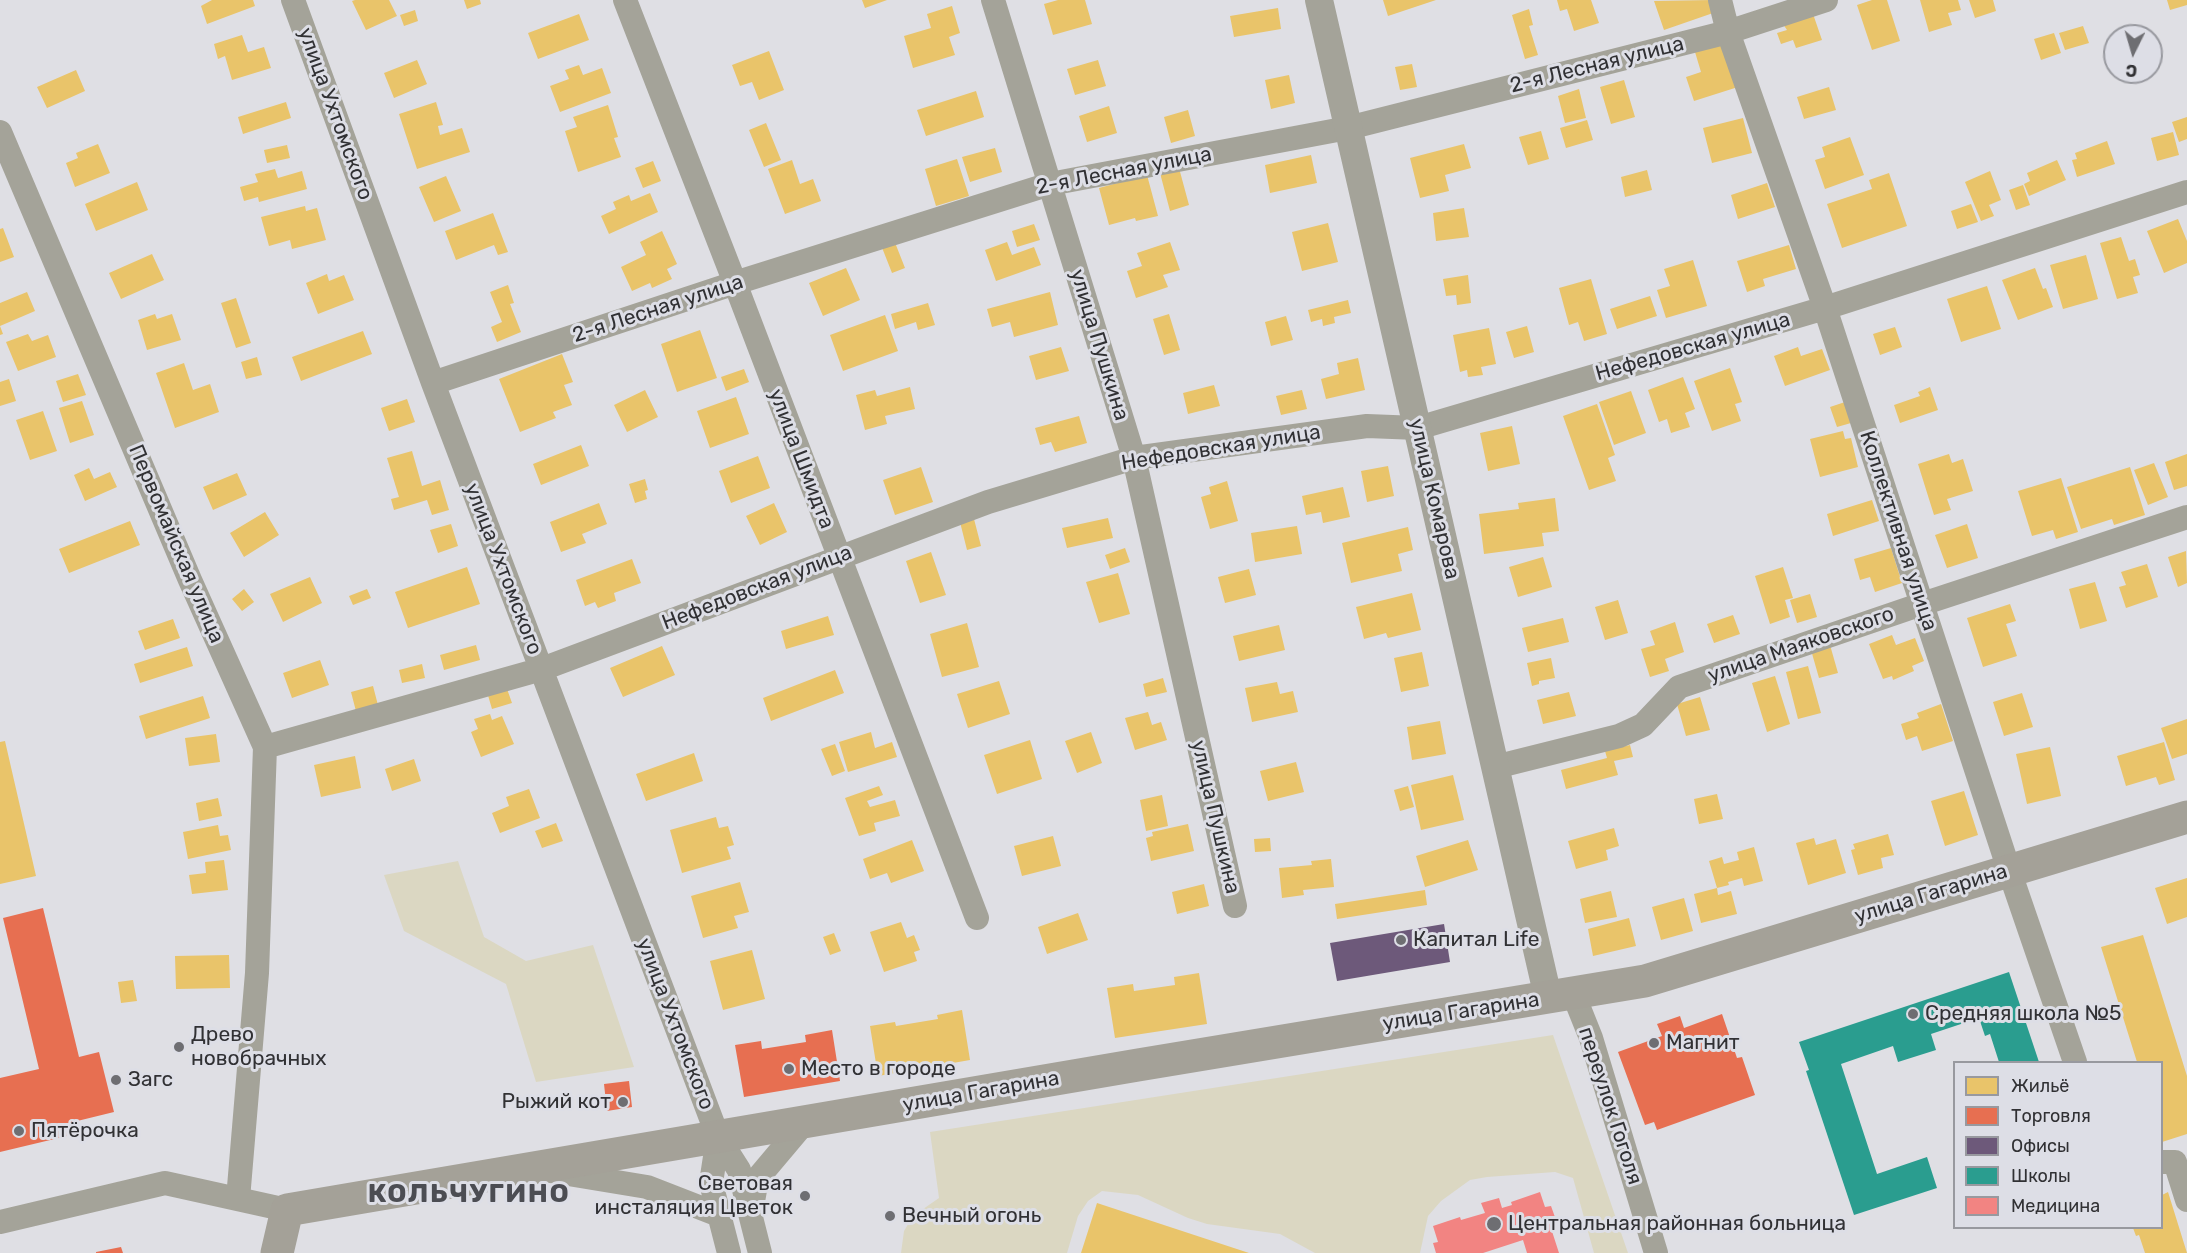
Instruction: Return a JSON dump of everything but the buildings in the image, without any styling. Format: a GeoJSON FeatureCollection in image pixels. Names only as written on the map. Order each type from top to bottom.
{"type":"FeatureCollection","features":[{"type":"Feature","properties":{"kind":"main road","name":"улица Гагарина"},"geometry":{"type":"LineString","coordinates":[[287,1210],[1645,981],[2187,817]]}},
{"type":"Feature","properties":{"kind":"main road"},"geometry":{"type":"LineString","coordinates":[[278,1253],[287,1210]]}},
{"type":"Feature","properties":{"kind":"street","name":"улица Ухтомского"},"geometry":{"type":"LineString","coordinates":[[293,0],[433,383],[718,1137],[739,1170],[760,1253]]}},
{"type":"Feature","properties":{"kind":"street","name":"улица Шмидта"},"geometry":{"type":"LineString","coordinates":[[625,0],[977,918]]}},
{"type":"Feature","properties":{"kind":"street","name":"улица Пушкина"},"geometry":{"type":"LineString","coordinates":[[993,0],[1134,458],[1235,906]]}},
{"type":"Feature","properties":{"kind":"street","name":"улица Комарова"},"geometry":{"type":"LineString","coordinates":[[1319,0],[1495,767],[1560,995]]}},
{"type":"Feature","properties":{"kind":"street","name":"Коллективная улица"},"geometry":{"type":"LineString","coordinates":[[1720,0],[1728,32],[1825,308],[2009,870],[2075,1061]]}},
{"type":"Feature","properties":{"kind":"street","name":"2-я Лесная улица"},"geometry":{"type":"LineString","coordinates":[[433,383],[735,283],[1050,184],[1348,128],[1728,32],[1826,0]]}},
{"type":"Feature","properties":{"kind":"street","name":"Первомайская улица"},"geometry":{"type":"LineString","coordinates":[[0,132],[190,580],[265,747],[257,973],[238,1199]]}},
{"type":"Feature","properties":{"kind":"street","name":"Нефедовская улица"},"geometry":{"type":"LineString","coordinates":[[265,747],[542,669],[988,502],[1134,458],[1367,426],[1418,428],[1825,308],[2187,192]]}},
{"type":"Feature","properties":{"kind":"street","name":"улица Маяковского"},"geometry":{"type":"LineString","coordinates":[[1495,767],[1618,736],[1643,725],[1679,687],[2187,517]]}},
{"type":"Feature","properties":{"kind":"street","name":"переулок Гоголя"},"geometry":{"type":"LineString","coordinates":[[1560,995],[1591,1038],[1656,1253]]}},
{"type":"Feature","properties":{"kind":"street"},"geometry":{"type":"LineString","coordinates":[[750,1215],[757,1179],[805,1122]]}},
{"type":"Feature","properties":{"kind":"street"},"geometry":{"type":"LineString","coordinates":[[718,1137],[711,1183],[729,1253]]}},
{"type":"Feature","properties":{"kind":"street"},"geometry":{"type":"LineString","coordinates":[[2163,1162],[2175,1162],[2187,1200]]}},
{"type":"Feature","properties":{"kind":"street"},"geometry":{"type":"LineString","coordinates":[[533,1168],[647,1187],[719,1215]]}},
{"type":"Feature","properties":{"kind":"street"},"geometry":{"type":"LineString","coordinates":[[0,1222],[165,1183],[287,1210]]}},
{"type":"Feature","properties":{"kind":"shaded area"},"geometry":{"type":"Polygon","coordinates":[[[458,861],[484,937],[526,961],[593,945],[634,1067],[536,1082],[506,984],[404,931],[384,875],[458,861]]]}},
{"type":"Feature","properties":{"kind":"shaded area"},"geometry":{"type":"Polygon","coordinates":[[[1553,1035],[1628,1253],[1594,1253],[1573,1178],[1555,1172],[1470,1180],[1441,1201],[1428,1216],[1420,1253],[1315,1253],[1280,1234],[1207,1224],[1188,1218],[1138,1195],[1102,1191],[1088,1201],[1078,1216],[1067,1253],[901,1253],[904,1231],[913,1216],[939,1198],[930,1132],[1553,1035]]]}},
{"type":"Feature","properties":{"kind":"place","name":"Капитал Life"},"geometry":{"type":"Point","coordinates":[1401,940]}},
{"type":"Feature","properties":{"kind":"place","name":"Средняя школа №5"},"geometry":{"type":"Point","coordinates":[1913,1014]}},
{"type":"Feature","properties":{"kind":"place","name":"Магнит"},"geometry":{"type":"Point","coordinates":[1654,1043]}},
{"type":"Feature","properties":{"kind":"place","name":"Древо новобрачных"},"geometry":{"type":"Point","coordinates":[179,1047]}},
{"type":"Feature","properties":{"kind":"place","name":"Место в городе"},"geometry":{"type":"Point","coordinates":[789,1069]}},
{"type":"Feature","properties":{"kind":"place","name":"Загс"},"geometry":{"type":"Point","coordinates":[116,1080]}},
{"type":"Feature","properties":{"kind":"place","name":"Рыжий кот"},"geometry":{"type":"Point","coordinates":[623,1102]}},
{"type":"Feature","properties":{"kind":"place","name":"Пятёрочка"},"geometry":{"type":"Point","coordinates":[19,1131]}},
{"type":"Feature","properties":{"kind":"place","name":"Световая инсталяция Цветок"},"geometry":{"type":"Point","coordinates":[805,1196]}},
{"type":"Feature","properties":{"kind":"place","name":"Вечный огонь"},"geometry":{"type":"Point","coordinates":[890,1216]}},
{"type":"Feature","properties":{"kind":"place","name":"Центральная районная больница"},"geometry":{"type":"Point","coordinates":[1494,1224]}},
{"type":"Feature","properties":{"kind":"district","name":"КОЛЬЧУГИНО"},"geometry":{"type":"Point","coordinates":[469,1194]}}]}
